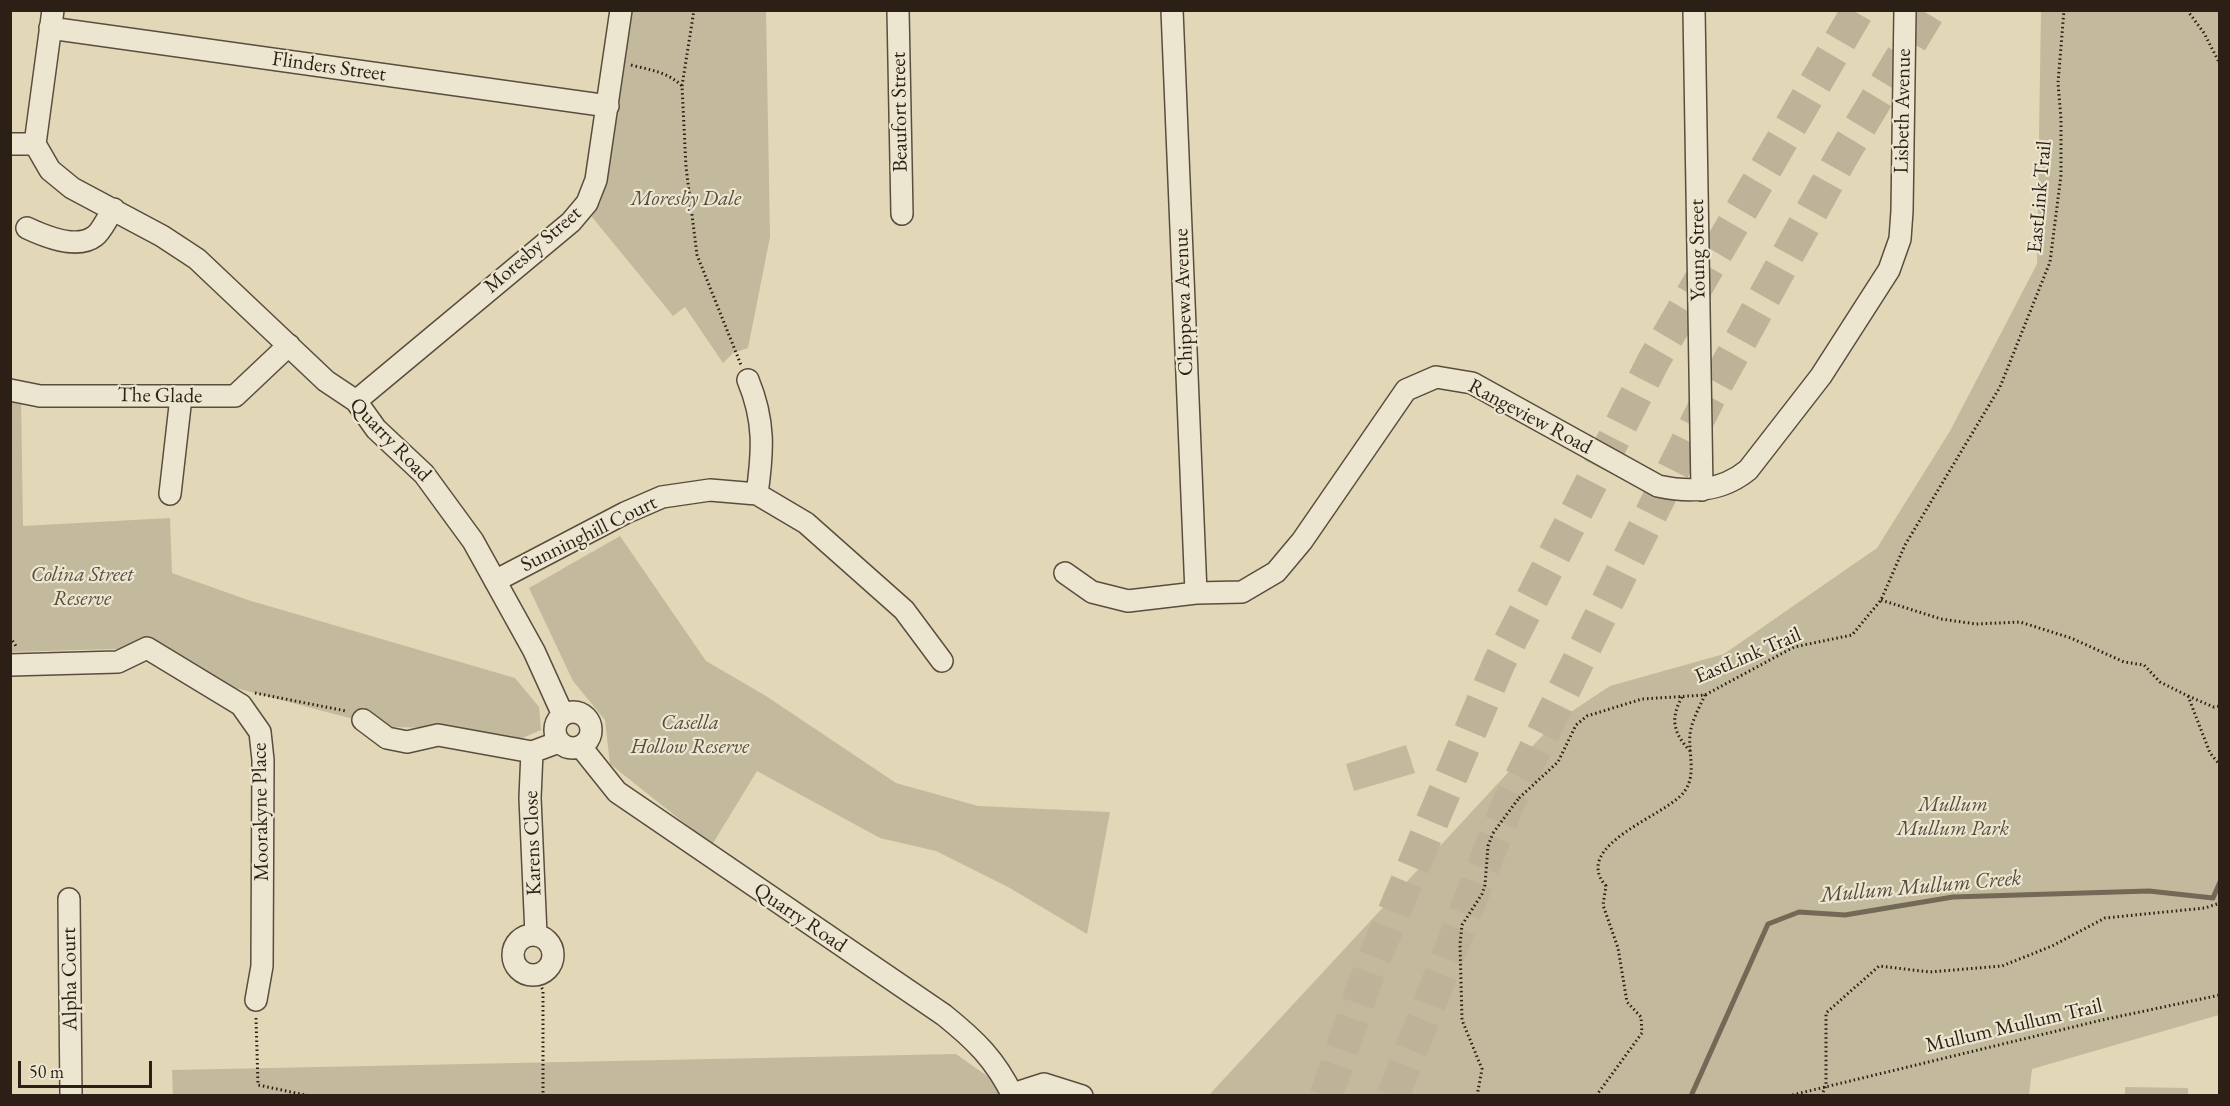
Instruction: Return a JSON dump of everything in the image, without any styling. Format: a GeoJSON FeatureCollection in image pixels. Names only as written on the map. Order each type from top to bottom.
{"type":"FeatureCollection","features":[{"type":"Feature","properties":{"kind":"street","name":"Moresby Street"},"geometry":{"type":"LineString","coordinates":[[356,400],[571,222],[587,203],[596,180],[621,10]]}},
{"type":"Feature","properties":{"kind":"street","name":"Beaufort Street"},"geometry":{"type":"LineString","coordinates":[[898,10],[902,214]]}},
{"type":"Feature","properties":{"kind":"street","name":"Chippewa Avenue"},"geometry":{"type":"LineString","coordinates":[[1172,10],[1196,593]]}},
{"type":"Feature","properties":{"kind":"street","name":"Young Street"},"geometry":{"type":"LineString","coordinates":[[1694,10],[1702,490]]}},
{"type":"Feature","properties":{"kind":"street","name":"Lisbeth Avenue"},"geometry":{"type":"LineString","coordinates":[[1902,211],[1905,10]]}},
{"type":"Feature","properties":{"kind":"street","name":"Flinders Street"},"geometry":{"type":"LineString","coordinates":[[51,19],[608,106]]}},
{"type":"Feature","properties":{"kind":"street"},"geometry":{"type":"LineString","coordinates":[[10,144],[35,144],[51,19]]}},
{"type":"Feature","properties":{"kind":"street","name":"Quarry Road"},"geometry":{"type":"LineString","coordinates":[[35,144],[50,170],[72,188],[114,209],[197,259],[326,381],[356,400],[375,429],[424,474],[446,500],[474,541],[534,651],[563,715]]}},
{"type":"Feature","properties":{"kind":"street"},"geometry":{"type":"LineString","coordinates":[[27,228],[42,236],[67,241],[82,241],[95,236],[114,209]]}},
{"type":"Feature","properties":{"kind":"street","name":"Rangeview Road"},"geometry":{"type":"LineString","coordinates":[[1065,573],[1092,592],[1128,601],[1196,593],[1242,592],[1276,573],[1302,541],[1406,390],[1436,376],[1472,383],[1658,486],[1683,492],[1702,490],[1736,480],[1748,470],[1821,376],[1889,270],[1900,239],[1902,211]]}},
{"type":"Feature","properties":{"kind":"street","name":"The Glade"},"geometry":{"type":"LineString","coordinates":[[10,390],[40,396],[235,396],[289,345]]}},
{"type":"Feature","properties":{"kind":"street"},"geometry":{"type":"LineString","coordinates":[[747,380],[756,400],[763,435],[758,494]]}},
{"type":"Feature","properties":{"kind":"street"},"geometry":{"type":"LineString","coordinates":[[170,494],[181,397]]}},
{"type":"Feature","properties":{"kind":"street","name":"Sunninghill Court"},"geometry":{"type":"LineString","coordinates":[[495,581],[625,513],[662,497],[710,490],[758,494],[806,523],[904,610],[942,661]]}},
{"type":"Feature","properties":{"kind":"street","name":"Moorakyne Place"},"geometry":{"type":"LineString","coordinates":[[10,665],[117,662],[147,648],[241,705],[260,732],[263,760],[262,966],[256,1000]]}},
{"type":"Feature","properties":{"kind":"street"},"geometry":{"type":"LineString","coordinates":[[580,714],[589,722],[589,739],[581,747],[569,748],[559,742],[555,731],[563,715],[580,714]]}},
{"type":"Feature","properties":{"kind":"street"},"geometry":{"type":"LineString","coordinates":[[363,720],[387,738],[407,742],[438,735],[532,752],[559,742]]}},
{"type":"Feature","properties":{"kind":"street","name":"Quarry Road"},"geometry":{"type":"LineString","coordinates":[[581,747],[617,792],[944,1015],[980,1045],[1001,1073],[1013,1095]]}},
{"type":"Feature","properties":{"kind":"street","name":"Karens Close"},"geometry":{"type":"LineString","coordinates":[[532,752],[530,798],[536,935]]}},
{"type":"Feature","properties":{"kind":"street","name":"Alpha Court"},"geometry":{"type":"LineString","coordinates":[[69,899],[71,1095]]}},
{"type":"Feature","properties":{"kind":"street"},"geometry":{"type":"LineString","coordinates":[[536,935],[548,940],[554,952],[554,959],[547,971],[535,976],[517,968],[513,955],[514,948],[523,938],[536,935]]}},
{"type":"Feature","properties":{"kind":"street"},"geometry":{"type":"LineString","coordinates":[[1013,1095],[1044,1084],[1082,1095]]}},
{"type":"Feature","properties":{"kind":"path"},"geometry":{"type":"LineString","coordinates":[[694,10],[682,86],[686,167],[697,255],[747,380]]}},
{"type":"Feature","properties":{"kind":"path","name":"EastLink Trail"},"geometry":{"type":"LineString","coordinates":[[1477,1095],[1482,1069],[1461,1020],[1460,944],[1462,925],[1485,885],[1488,846],[1493,833],[1519,798],[1558,762],[1576,725],[1587,716],[1642,699],[1705,695],[1794,647],[1852,635],[1881,600],[1905,545],[2000,387],[2049,262],[2061,175],[2061,119],[2058,83],[2064,10]]}},
{"type":"Feature","properties":{"kind":"path"},"geometry":{"type":"LineString","coordinates":[[2187,10],[2204,33],[2220,64]]}},
{"type":"Feature","properties":{"kind":"path"},"geometry":{"type":"LineString","coordinates":[[613,61],[660,72],[675,78],[682,86]]}},
{"type":"Feature","properties":{"kind":"path"},"geometry":{"type":"LineString","coordinates":[[1881,600],[1941,619],[1976,624],[2020,622],[2071,638],[2124,663],[2144,665],[2160,682],[2214,707],[2220,706]]}},
{"type":"Feature","properties":{"kind":"path"},"geometry":{"type":"LineString","coordinates":[[249,691],[358,714],[363,720]]}},
{"type":"Feature","properties":{"kind":"path"},"geometry":{"type":"LineString","coordinates":[[1597,1095],[1642,1033],[1641,1017],[1627,1002],[1618,948],[1603,905],[1606,886],[1599,878],[1597,867],[1607,847],[1626,829],[1662,811],[1685,792],[1691,772],[1690,737],[1693,721],[1705,695]]}},
{"type":"Feature","properties":{"kind":"path"},"geometry":{"type":"LineString","coordinates":[[2188,696],[2210,753],[2220,765]]}},
{"type":"Feature","properties":{"kind":"path"},"geometry":{"type":"LineString","coordinates":[[1682,697],[1673,721],[1677,732],[1692,753]]}},
{"type":"Feature","properties":{"kind":"path"},"geometry":{"type":"LineString","coordinates":[[1821,1095],[1826,1086],[1826,1013],[1879,966],[1930,972],[2002,966],[2052,946],[2105,918],[2205,908],[2220,903]]}},
{"type":"Feature","properties":{"kind":"path"},"geometry":{"type":"LineString","coordinates":[[535,976],[543,990],[543,1095]]}},
{"type":"Feature","properties":{"kind":"path","name":"Mullum Mullum Trail"},"geometry":{"type":"LineString","coordinates":[[1788,1095],[2220,995]]}},
{"type":"Feature","properties":{"kind":"path"},"geometry":{"type":"LineString","coordinates":[[256,1000],[258,1085],[310,1095]]}},
{"type":"Feature","properties":{"kind":"green space","name":"Moresby Dale"},"geometry":{"type":"Polygon","coordinates":[[[631,11],[766,11],[770,237],[748,348],[733,353],[723,363],[685,307],[673,316],[592,217],[601,201],[631,11]]]}},
{"type":"Feature","properties":{"kind":"green space","name":"Mullum Mullum Park"},"geometry":{"type":"Polygon","coordinates":[[[2041,11],[2219,11],[2219,1015],[2032,1069],[2029,1095],[1209,1095],[1554,723],[1610,686],[1724,654],[1877,548],[1950,431],[2037,264],[2041,11]]]}},
{"type":"Feature","properties":{"kind":"green space","name":"Colina Street Reserve"},"geometry":{"type":"Polygon","coordinates":[[[10,399],[21,399],[23,526],[170,518],[172,573],[248,600],[515,678],[539,707],[541,730],[520,739],[464,729],[393,727],[357,720],[198,678],[146,648],[11,652],[10,399]]]}},
{"type":"Feature","properties":{"kind":"green space","name":"Casella Hollow Reserve"},"geometry":{"type":"Polygon","coordinates":[[[620,536],[706,661],[766,696],[896,783],[978,806],[1110,812],[1087,934],[1008,887],[936,851],[880,838],[757,771],[712,845],[610,764],[605,720],[573,681],[529,588],[620,536]]]}},
{"type":"Feature","properties":{"kind":"green space"},"geometry":{"type":"Polygon","coordinates":[[[1406,745],[1415,773],[1354,791],[1346,764],[1406,745]]]}},
{"type":"Feature","properties":{"kind":"green space"},"geometry":{"type":"Polygon","coordinates":[[[956,1054],[997,1083],[1004,1095],[173,1096],[172,1070],[956,1054]]]}},
{"type":"Feature","properties":{"kind":"green space"},"geometry":{"type":"Polygon","coordinates":[[[2125,1087],[2188,1088],[2188,1095],[2125,1095],[2125,1087]]]}},
{"type":"Feature","properties":{"kind":"waterway","name":"Mullum Mullum Creek"},"geometry":{"type":"LineString","coordinates":[[1691,1096],[1768,924],[1799,912],[1845,915],[1953,897],[2149,891],[2213,898],[2220,882]]}},
{"type":"Feature","properties":{"kind":"tunnel"},"geometry":{"type":"LineString","coordinates":[[1326,1096],[1369,971],[1499,663],[1654,360],[1858,10]]}},
{"type":"Feature","properties":{"kind":"tunnel"},"geometry":{"type":"LineString","coordinates":[[1393,1096],[1508,804],[1624,568],[1711,394],[1841,158],[1930,10]]}}]}
